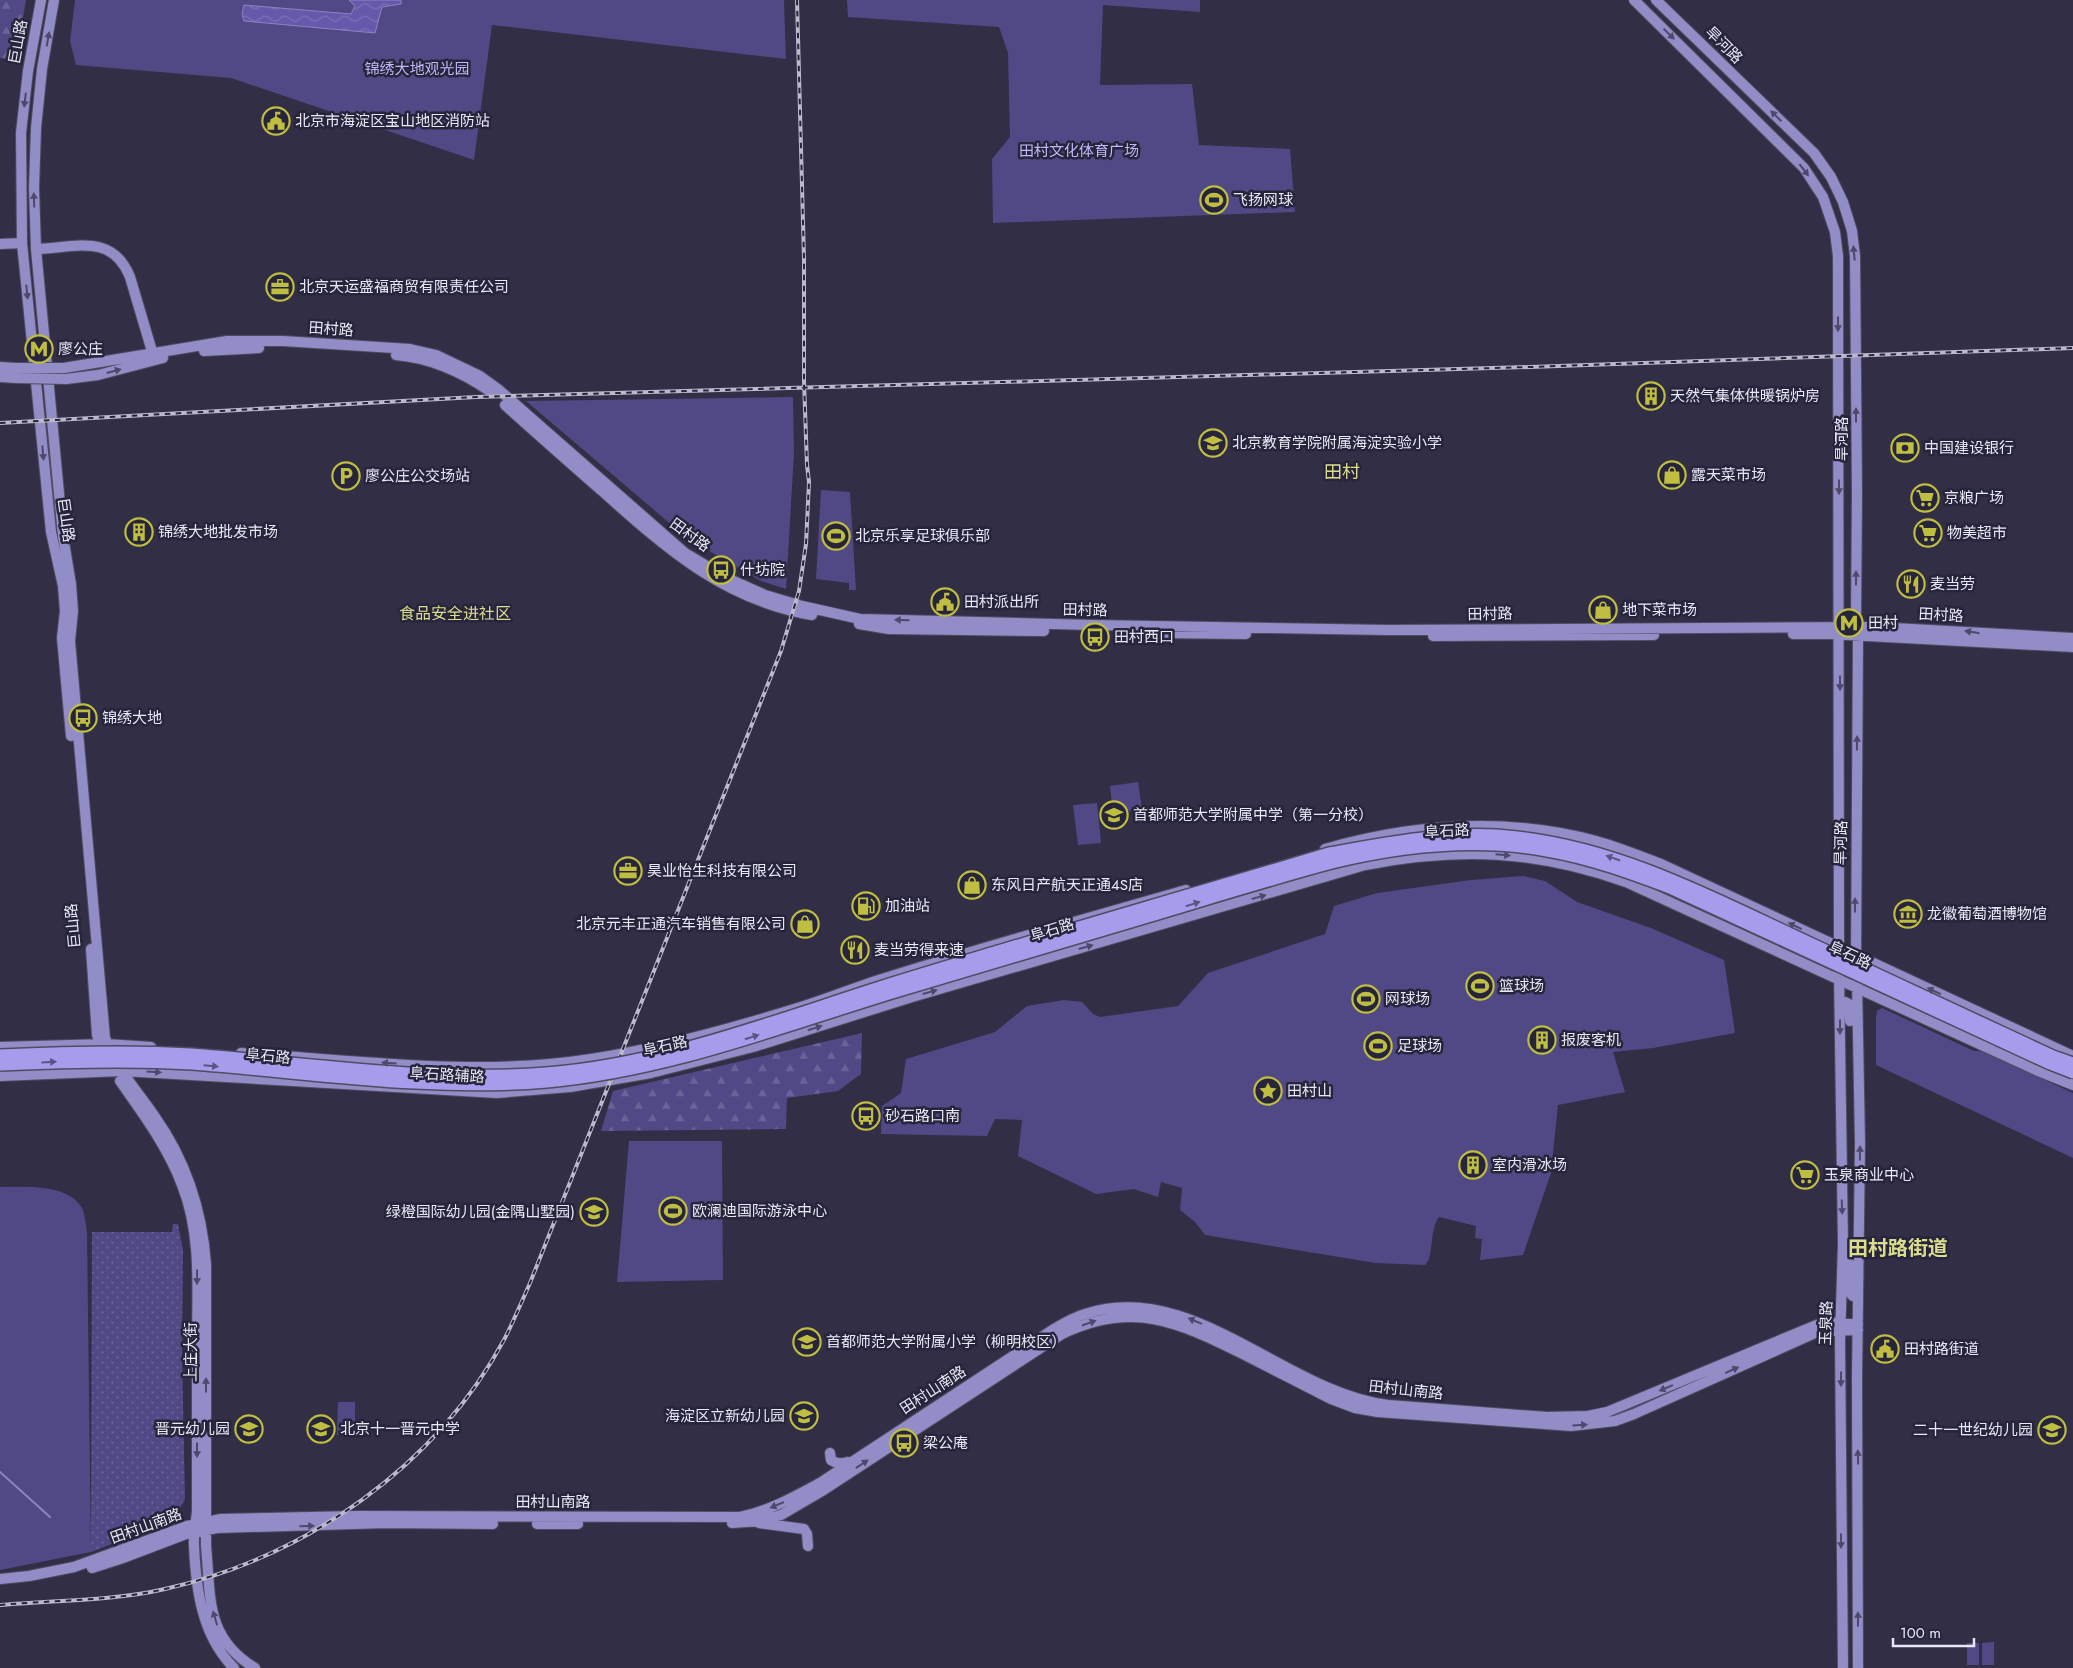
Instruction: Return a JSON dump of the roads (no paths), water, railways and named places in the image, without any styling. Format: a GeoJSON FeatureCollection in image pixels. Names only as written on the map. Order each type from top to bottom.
{"type":"FeatureCollection","features":[{"type":"Feature","properties":{"kind":"highway","name":"阜石路"},"geometry":{"type":"LineString","coordinates":[[0,1055],[84,1051],[153,1052],[375,1071],[467,1075],[510,1075],[583,1069],[627,1062],[706,1042],[896,982],[1329,853],[1398,841],[1475,835],[1515,836],[1549,841],[1600,853],[1665,876],[2053,1056],[2073,1063]]}},
{"type":"Feature","properties":{"kind":"highway","name":"阜石路"},"geometry":{"type":"LineString","coordinates":[[0,1065],[134,1061],[192,1064],[374,1080],[467,1085],[510,1084],[584,1077],[660,1064],[705,1052],[900,991],[1332,863],[1404,848],[1476,844],[1514,846],[1548,851],[1634,874],[1670,888],[2073,1073]]}},
{"type":"Feature","properties":{"kind":"main road","name":"巨山路"},"geometry":{"type":"LineString","coordinates":[[41,0],[28,71],[21,133],[22,243],[51,532],[63,586],[70,641],[103,1044]]}},
{"type":"Feature","properties":{"kind":"main road","name":"巨山路"},"geometry":{"type":"LineString","coordinates":[[54,0],[42,69],[37,120],[34,188],[36,249],[63,536],[71,584],[73,611],[67,625]]}},
{"type":"Feature","properties":{"kind":"main road","name":"旱河路"},"geometry":{"type":"LineString","coordinates":[[1634,0],[1804,168],[1823,197],[1830,216],[1838,256],[1839,978]]}},
{"type":"Feature","properties":{"kind":"main road","name":"旱河路"},"geometry":{"type":"LineString","coordinates":[[1656,0],[1814,153],[1831,178],[1843,202],[1852,231],[1855,256],[1857,493],[1857,986]]}},
{"type":"Feature","properties":{"kind":"main road"},"geometry":{"type":"LineString","coordinates":[[0,244],[22,243]]}},
{"type":"Feature","properties":{"kind":"main road"},"geometry":{"type":"LineString","coordinates":[[36,249],[89,245],[105,248],[118,257],[126,266],[130,277],[153,357]]}},
{"type":"Feature","properties":{"kind":"main road","name":"田村路"},"geometry":{"type":"LineString","coordinates":[[15,373],[153,357],[227,341],[283,341],[410,349],[436,355],[480,376],[498,389],[685,553],[727,578],[765,596],[860,618],[1092,625],[1387,630],[1840,630],[2073,646]]}},
{"type":"Feature","properties":{"kind":"main road","name":"田村路"},"geometry":{"type":"LineString","coordinates":[[15,373],[66,379],[98,375],[153,357]]}},
{"type":"Feature","properties":{"kind":"main road"},"geometry":{"type":"LineString","coordinates":[[0,367],[15,373]]}},
{"type":"Feature","properties":{"kind":"main road"},"geometry":{"type":"LineString","coordinates":[[0,377],[15,373]]}},
{"type":"Feature","properties":{"kind":"main road","name":"田村路"},"geometry":{"type":"LineString","coordinates":[[1857,631],[1966,631],[1984,634],[2073,638]]}},
{"type":"Feature","properties":{"kind":"main road","name":"阜石路"},"geometry":{"type":"LineString","coordinates":[[103,1044],[466,1068],[536,1066],[590,1060],[650,1049],[703,1036],[804,1006],[881,979],[1354,841],[1394,832],[1470,826],[1534,829],[1596,841],[1661,864],[2073,1056]]}},
{"type":"Feature","properties":{"kind":"main road","name":"阜石路"},"geometry":{"type":"LineString","coordinates":[[883,1007],[1365,865],[1436,854],[1469,852],[1531,857],[1602,873],[1626,882],[1857,986],[2036,1070],[2073,1085]]}},
{"type":"Feature","properties":{"kind":"main road","name":"玉泉路"},"geometry":{"type":"LineString","coordinates":[[1839,978],[1843,1252],[1840,1357],[1843,1668]]}},
{"type":"Feature","properties":{"kind":"main road","name":"玉泉路"},"geometry":{"type":"LineString","coordinates":[[1857,986],[1860,1143],[1857,1397],[1858,1668]]}},
{"type":"Feature","properties":{"kind":"main road"},"geometry":{"type":"LineString","coordinates":[[1840,1004],[1845,1002],[1849,1004],[1851,1047],[1858,1069]]}},
{"type":"Feature","properties":{"kind":"main road","name":"阜石路辅路"},"geometry":{"type":"LineString","coordinates":[[0,1076],[118,1071],[497,1093],[570,1087],[651,1073],[753,1048],[883,1007]]}},
{"type":"Feature","properties":{"kind":"main road"},"geometry":{"type":"LineString","coordinates":[[0,1047],[103,1044]]}},
{"type":"Feature","properties":{"kind":"main road","name":"上庄大街"},"geometry":{"type":"LineString","coordinates":[[103,1044],[160,1139],[183,1186],[197,1222],[206,1264],[202,1295],[201,1526],[211,1603],[218,1630],[228,1648],[241,1660],[255,1668]]}},
{"type":"Feature","properties":{"kind":"main road"},"geometry":{"type":"LineString","coordinates":[[1843,1252],[1849,1264],[1850,1293],[1852,1296],[1858,1293]]}},
{"type":"Feature","properties":{"kind":"main road","name":"田村山南路"},"geometry":{"type":"LineString","coordinates":[[0,1579],[29,1576],[74,1567],[201,1526],[357,1516],[740,1516],[759,1513],[781,1504],[820,1483],[1054,1329],[1085,1314],[1110,1308],[1146,1308],[1184,1317],[1322,1385],[1363,1401],[1388,1405],[1547,1417],[1593,1415],[1614,1410],[1826,1322],[1841,1326],[1858,1327]]}},
{"type":"Feature","properties":{"kind":"main road","name":"田村山南路"},"geometry":{"type":"LineString","coordinates":[[0,1585],[78,1572],[124,1558],[201,1526],[308,1527],[386,1523],[746,1523],[781,1514],[822,1491],[1062,1334],[1094,1320],[1108,1318],[1145,1318],[1183,1326],[1331,1399],[1356,1408],[1388,1413],[1571,1426],[1615,1421],[1815,1333],[1841,1326]]}},
{"type":"Feature","properties":{"kind":"main road"},"geometry":{"type":"LineString","coordinates":[[1840,1357],[1845,1353],[1850,1353],[1852,1356],[1852,1380],[1857,1397]]}},
{"type":"Feature","properties":{"kind":"main road"},"geometry":{"type":"LineString","coordinates":[[830,1453],[831,1460],[834,1462],[841,1464],[851,1461]]}},
{"type":"Feature","properties":{"kind":"main road"},"geometry":{"type":"LineString","coordinates":[[746,1523],[799,1528],[807,1534],[808,1546]]}},
{"type":"Feature","properties":{"kind":"main road","name":"上庄大街"},"geometry":{"type":"LineString","coordinates":[[201,1526],[194,1544],[198,1591],[204,1618],[208,1631],[222,1656],[234,1668]]}},
{"type":"Feature","properties":{"kind":"water"},"geometry":{"type":"Polygon","coordinates":[[[349,0],[401,0],[401,4],[382,7],[375,33],[244,21],[242,14],[244,5],[351,14],[355,6],[349,0]]]}},
{"type":"Feature","properties":{"kind":"waterway"},"geometry":{"type":"LineString","coordinates":[[0,1472],[50,1517]]}},
{"type":"Feature","properties":{"kind":"railway"},"geometry":{"type":"LineString","coordinates":[[0,1605],[125,1596],[165,1589],[217,1574],[268,1554],[316,1530],[362,1500],[404,1466],[443,1427],[476,1385],[505,1338],[530,1283],[781,651],[799,591],[806,544],[809,482],[804,381],[804,259],[797,0]]}},
{"type":"Feature","properties":{"kind":"railway"},"geometry":{"type":"LineString","coordinates":[[0,423],[476,397],[1530,367],[2073,348]]}},
{"type":"Feature","properties":{"kind":"place","name":"北京市海淀区宝山地区消防站"},"geometry":{"type":"Point","coordinates":[276,121]}},
{"type":"Feature","properties":{"kind":"place","name":"飞扬网球"},"geometry":{"type":"Point","coordinates":[1214,200]}},
{"type":"Feature","properties":{"kind":"place","name":"北京天运盛福商贸有限责任公司"},"geometry":{"type":"Point","coordinates":[280,287]}},
{"type":"Feature","properties":{"kind":"place","name":"廖公庄"},"geometry":{"type":"Point","coordinates":[39,349]}},
{"type":"Feature","properties":{"kind":"place","name":"天然气集体供暖锅炉房"},"geometry":{"type":"Point","coordinates":[1651,396]}},
{"type":"Feature","properties":{"kind":"place","name":"北京教育学院附属海淀实验小学"},"geometry":{"type":"Point","coordinates":[1213,443]}},
{"type":"Feature","properties":{"kind":"place","name":"中国建设银行"},"geometry":{"type":"Point","coordinates":[1905,448]}},
{"type":"Feature","properties":{"kind":"place","name":"露天菜市场"},"geometry":{"type":"Point","coordinates":[1672,475]}},
{"type":"Feature","properties":{"kind":"place","name":"廖公庄公交场站"},"geometry":{"type":"Point","coordinates":[346,476]}},
{"type":"Feature","properties":{"kind":"place","name":"京粮广场"},"geometry":{"type":"Point","coordinates":[1925,498]}},
{"type":"Feature","properties":{"kind":"place","name":"锦绣大地批发市场"},"geometry":{"type":"Point","coordinates":[139,532]}},
{"type":"Feature","properties":{"kind":"place","name":"物美超市"},"geometry":{"type":"Point","coordinates":[1928,533]}},
{"type":"Feature","properties":{"kind":"place","name":"北京乐享足球俱乐部"},"geometry":{"type":"Point","coordinates":[836,536]}},
{"type":"Feature","properties":{"kind":"place","name":"什坊院"},"geometry":{"type":"Point","coordinates":[721,570]}},
{"type":"Feature","properties":{"kind":"place","name":"麦当劳"},"geometry":{"type":"Point","coordinates":[1911,584]}},
{"type":"Feature","properties":{"kind":"place","name":"田村派出所"},"geometry":{"type":"Point","coordinates":[945,602]}},
{"type":"Feature","properties":{"kind":"place","name":"地下菜市场"},"geometry":{"type":"Point","coordinates":[1603,610]}},
{"type":"Feature","properties":{"kind":"place","name":"田村"},"geometry":{"type":"Point","coordinates":[1849,623]}},
{"type":"Feature","properties":{"kind":"place","name":"田村西口"},"geometry":{"type":"Point","coordinates":[1095,637]}},
{"type":"Feature","properties":{"kind":"place","name":"锦绣大地"},"geometry":{"type":"Point","coordinates":[83,718]}},
{"type":"Feature","properties":{"kind":"place","name":"首都师范大学附属中学（第一分校）"},"geometry":{"type":"Point","coordinates":[1114,815]}},
{"type":"Feature","properties":{"kind":"place","name":"昊业怡生科技有限公司"},"geometry":{"type":"Point","coordinates":[628,871]}},
{"type":"Feature","properties":{"kind":"place","name":"东风日产航天正通4S店"},"geometry":{"type":"Point","coordinates":[972,885]}},
{"type":"Feature","properties":{"kind":"place","name":"加油站"},"geometry":{"type":"Point","coordinates":[866,906]}},
{"type":"Feature","properties":{"kind":"place","name":"龙徽葡萄酒博物馆"},"geometry":{"type":"Point","coordinates":[1908,914]}},
{"type":"Feature","properties":{"kind":"place","name":"北京元丰正通汽车销售有限公司"},"geometry":{"type":"Point","coordinates":[805,924]}},
{"type":"Feature","properties":{"kind":"place","name":"麦当劳得来速"},"geometry":{"type":"Point","coordinates":[855,950]}},
{"type":"Feature","properties":{"kind":"place","name":"篮球场"},"geometry":{"type":"Point","coordinates":[1480,986]}},
{"type":"Feature","properties":{"kind":"place","name":"网球场"},"geometry":{"type":"Point","coordinates":[1366,999]}},
{"type":"Feature","properties":{"kind":"place","name":"报废客机"},"geometry":{"type":"Point","coordinates":[1542,1040]}},
{"type":"Feature","properties":{"kind":"place","name":"足球场"},"geometry":{"type":"Point","coordinates":[1378,1046]}},
{"type":"Feature","properties":{"kind":"place","name":"田村山"},"geometry":{"type":"Point","coordinates":[1268,1091]}},
{"type":"Feature","properties":{"kind":"place","name":"砂石路口南"},"geometry":{"type":"Point","coordinates":[866,1116]}},
{"type":"Feature","properties":{"kind":"place","name":"室内滑冰场"},"geometry":{"type":"Point","coordinates":[1473,1165]}},
{"type":"Feature","properties":{"kind":"place","name":"玉泉商业中心"},"geometry":{"type":"Point","coordinates":[1805,1175]}},
{"type":"Feature","properties":{"kind":"place","name":"欧澜迪国际游泳中心"},"geometry":{"type":"Point","coordinates":[673,1211]}},
{"type":"Feature","properties":{"kind":"place","name":"绿橙国际幼儿园(金隅山墅园)"},"geometry":{"type":"Point","coordinates":[594,1212]}},
{"type":"Feature","properties":{"kind":"place","name":"首都师范大学附属小学（柳明校区）"},"geometry":{"type":"Point","coordinates":[807,1342]}},
{"type":"Feature","properties":{"kind":"place","name":"田村路街道"},"geometry":{"type":"Point","coordinates":[1885,1349]}},
{"type":"Feature","properties":{"kind":"place","name":"海淀区立新幼儿园"},"geometry":{"type":"Point","coordinates":[804,1416]}},
{"type":"Feature","properties":{"kind":"place","name":"晋元幼儿园"},"geometry":{"type":"Point","coordinates":[249,1429]}},
{"type":"Feature","properties":{"kind":"place","name":"北京十一晋元中学"},"geometry":{"type":"Point","coordinates":[321,1429]}},
{"type":"Feature","properties":{"kind":"place","name":"二十一世纪幼儿园"},"geometry":{"type":"Point","coordinates":[2052,1430]}},
{"type":"Feature","properties":{"kind":"place","name":"梁公庵"},"geometry":{"type":"Point","coordinates":[904,1443]}},
{"type":"Feature","properties":{"kind":"district","name":"田村"},"geometry":{"type":"Point","coordinates":[1342,472]}},
{"type":"Feature","properties":{"kind":"district","name":"食品安全进社区"},"geometry":{"type":"Point","coordinates":[455,613]}},
{"type":"Feature","properties":{"kind":"district","name":"田村路街道"},"geometry":{"type":"Point","coordinates":[1898,1248]}},
{"type":"Feature","properties":{"kind":"park label","name":"锦绣大地观光园"},"geometry":{"type":"Point","coordinates":[417,69]}},
{"type":"Feature","properties":{"kind":"park label","name":"田村文化体育广场"},"geometry":{"type":"Point","coordinates":[1079,151]}}]}
